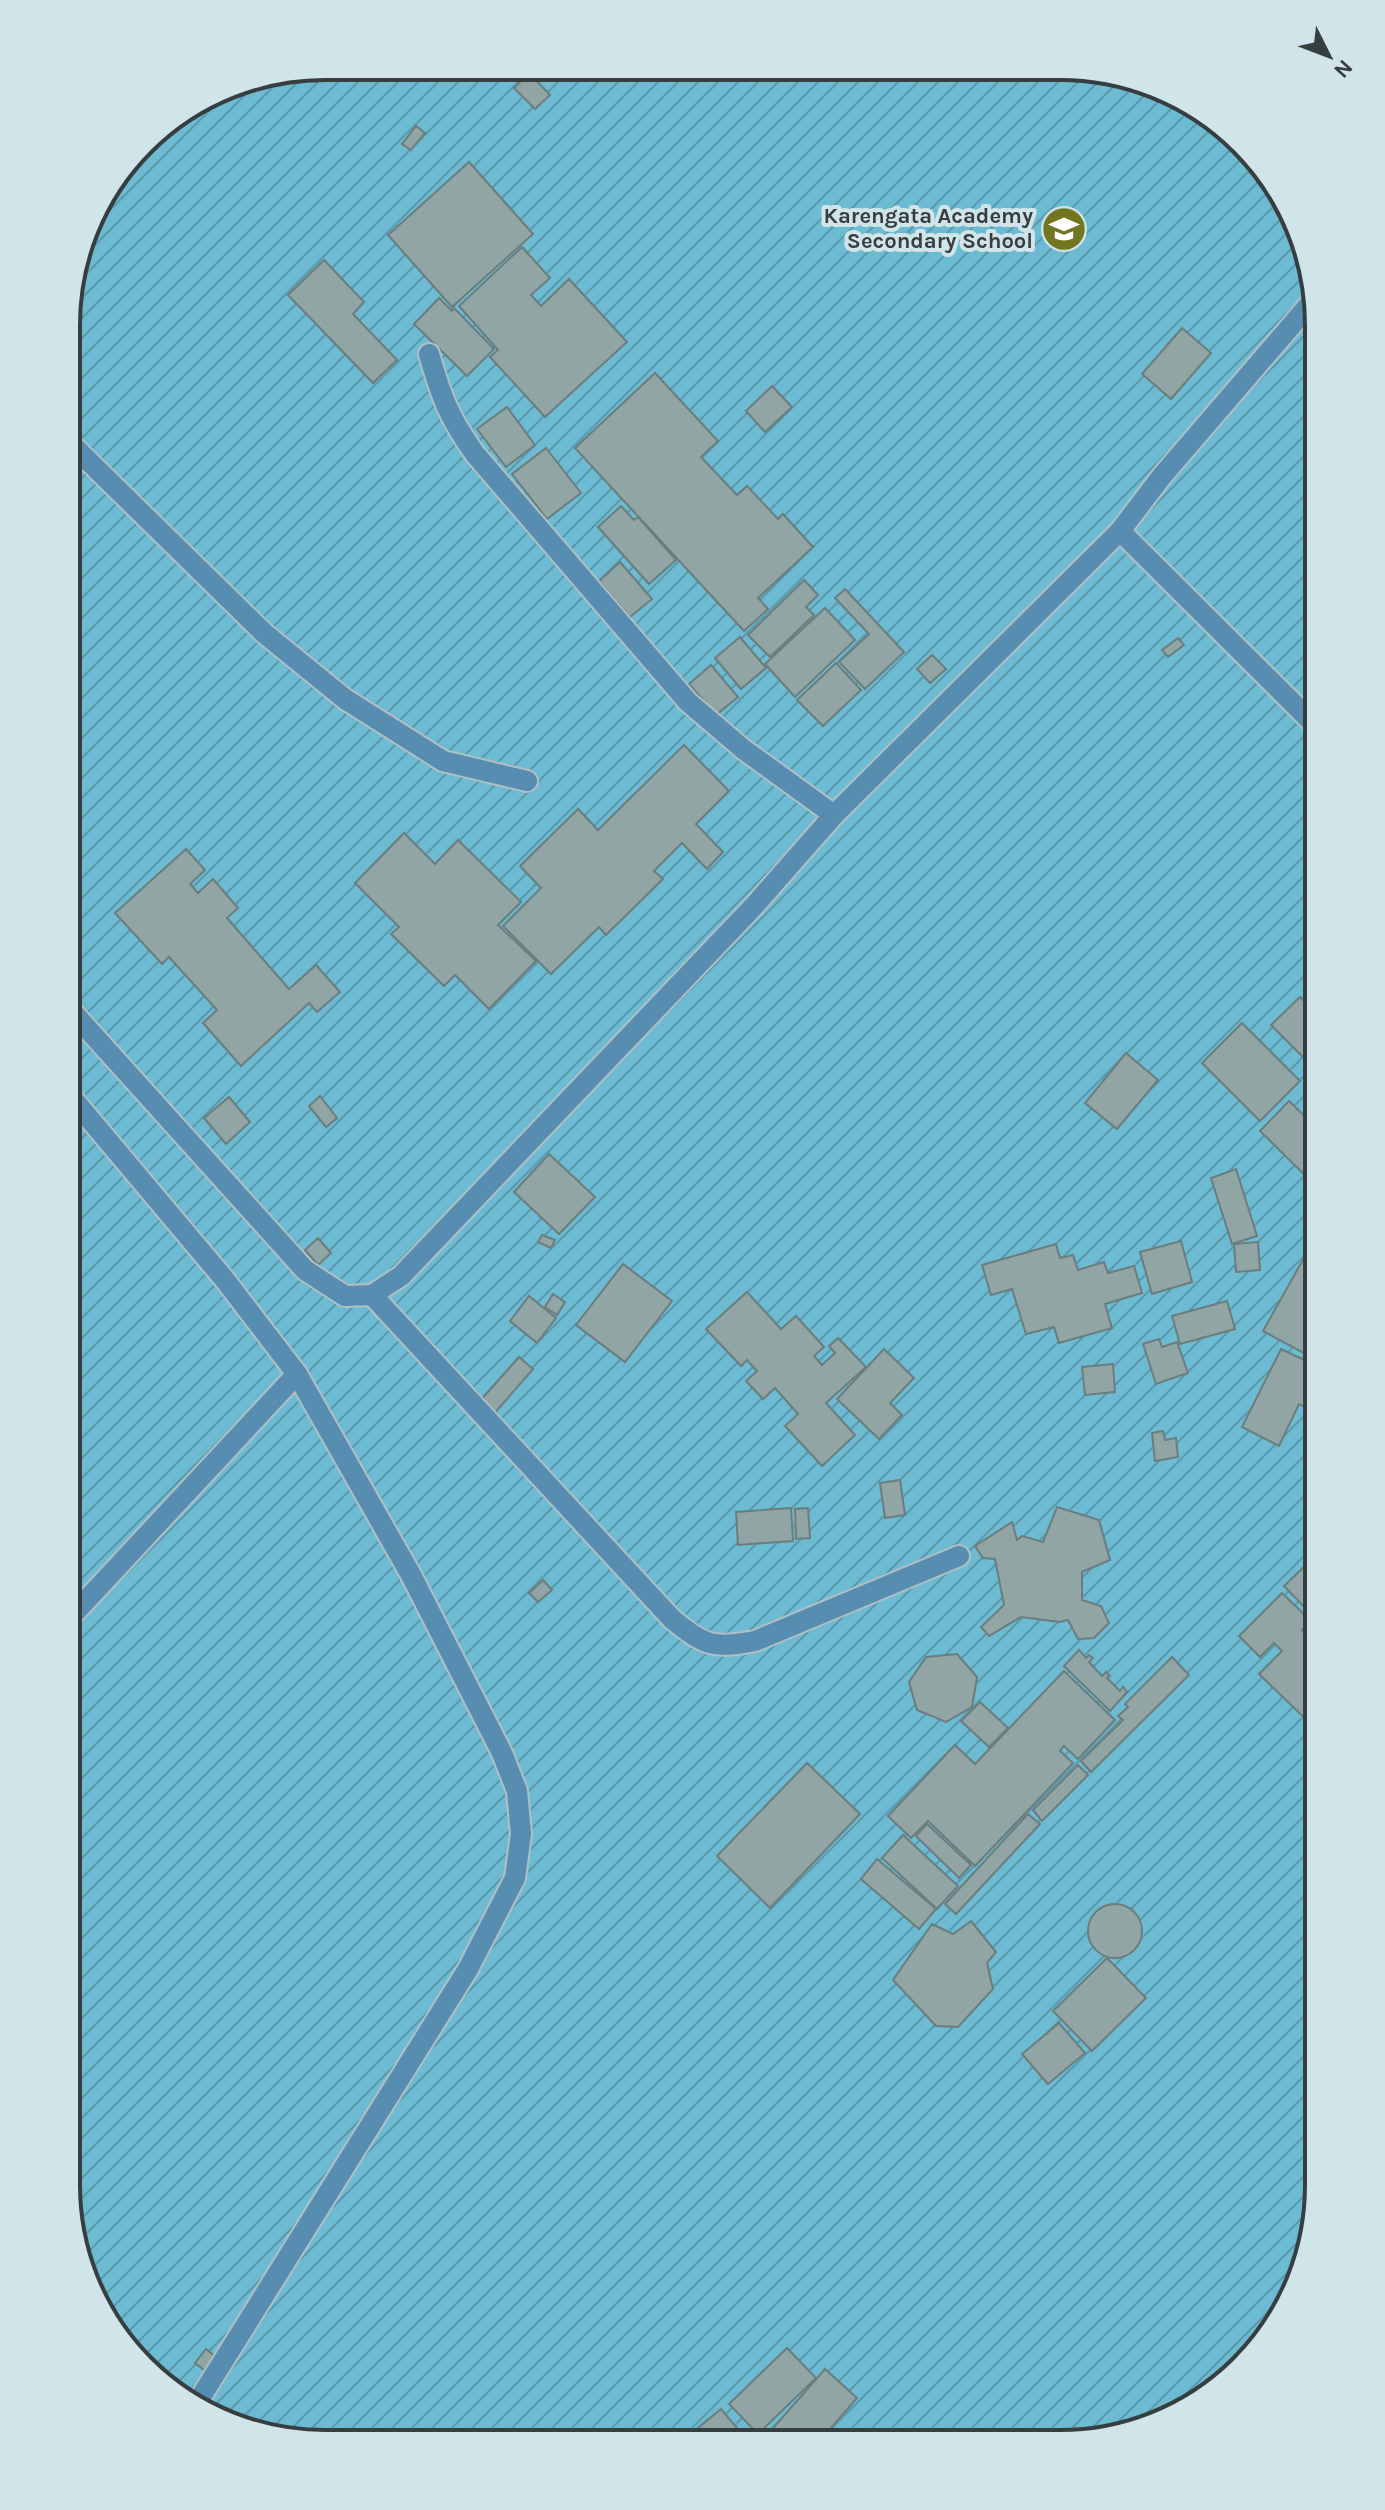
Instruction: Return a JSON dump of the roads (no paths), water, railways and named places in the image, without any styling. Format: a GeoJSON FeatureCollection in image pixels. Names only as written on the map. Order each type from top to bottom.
{"type":"FeatureCollection","features":[{"type":"Feature","properties":{"kind":"street"},"geometry":{"type":"LineString","coordinates":[[80,1020],[305,1270],[345,1296],[372,1295],[401,1276],[754,906],[834,815],[1120,531],[1162,476],[1304,311]]}},
{"type":"Feature","properties":{"kind":"street"},"geometry":{"type":"LineString","coordinates":[[429,354],[442,401],[475,454],[688,702],[743,749],[834,815]]}},
{"type":"Feature","properties":{"kind":"street"},"geometry":{"type":"LineString","coordinates":[[80,453],[265,634],[345,699],[443,761],[527,781]]}},
{"type":"Feature","properties":{"kind":"street"},"geometry":{"type":"LineString","coordinates":[[1120,531],[1305,715]]}},
{"type":"Feature","properties":{"kind":"street"},"geometry":{"type":"LineString","coordinates":[[80,1107],[225,1280],[297,1374],[411,1575],[502,1753],[517,1791],[521,1834],[515,1878],[468,1969],[201,2396]]}},
{"type":"Feature","properties":{"kind":"street"},"geometry":{"type":"LineString","coordinates":[[372,1295],[672,1619],[695,1638],[724,1647],[755,1641],[959,1556]]}},
{"type":"Feature","properties":{"kind":"street"},"geometry":{"type":"LineString","coordinates":[[80,1607],[297,1374]]}},
{"type":"Feature","properties":{"kind":"place","name":"Karengata Academy Secondary School"},"geometry":{"type":"Point","coordinates":[1064,229]}}]}
